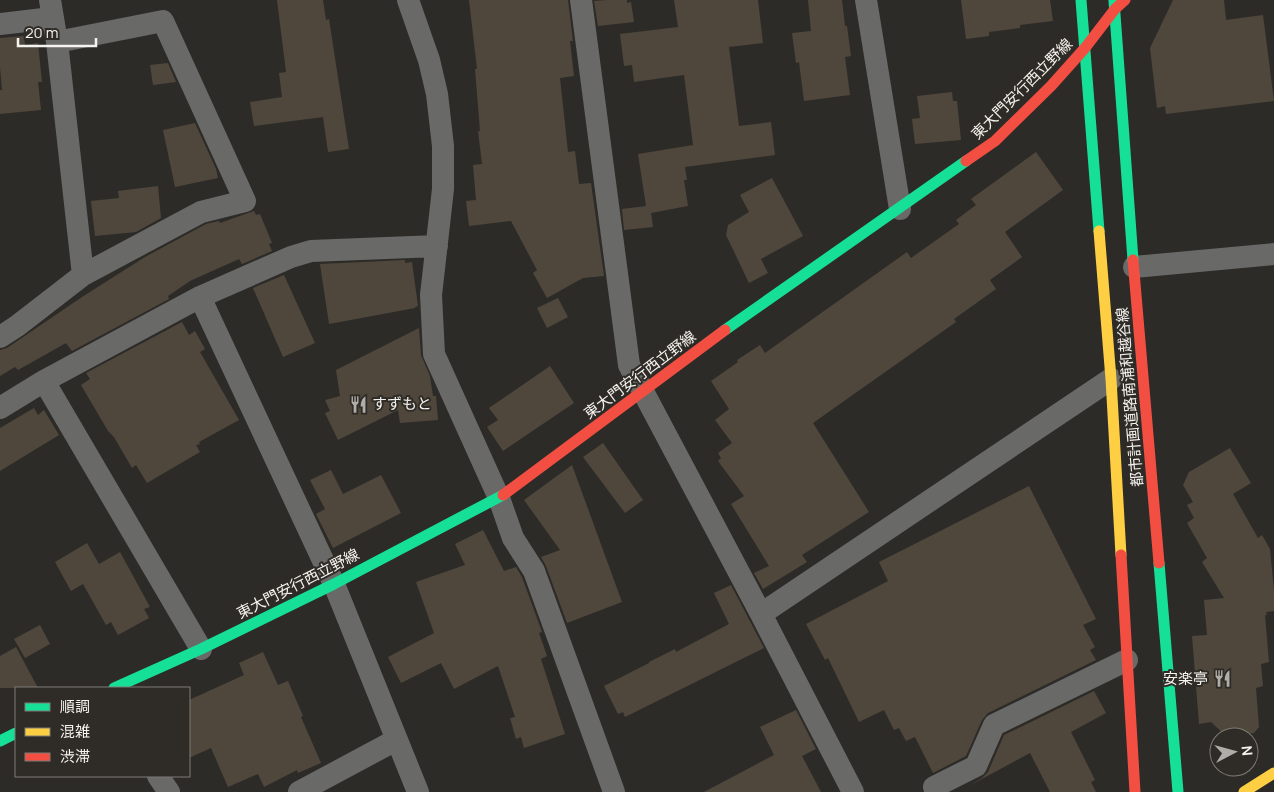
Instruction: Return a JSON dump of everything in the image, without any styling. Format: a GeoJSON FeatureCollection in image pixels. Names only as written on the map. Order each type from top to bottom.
{"type":"FeatureCollection","features":[{"type":"Feature","properties":{"kind":"street"},"geometry":{"type":"LineString","coordinates":[[408,0],[430,60],[437,94],[442,138],[442,189],[431,295],[434,354],[498,498],[513,538],[534,571],[614,792]]}},
{"type":"Feature","properties":{"kind":"street"},"geometry":{"type":"LineString","coordinates":[[581,0],[629,364],[853,792]]}},
{"type":"Feature","properties":{"kind":"street"},"geometry":{"type":"LineString","coordinates":[[866,0],[900,209]]}},
{"type":"Feature","properties":{"kind":"street","name":"都市計画道路南浦和越谷線"},"geometry":{"type":"LineString","coordinates":[[1081,0],[1111,379],[1135,792]]}},
{"type":"Feature","properties":{"kind":"street","name":"東大門安行西立野線"},"geometry":{"type":"LineString","coordinates":[[116,687],[201,649],[334,584],[498,498],[708,342],[995,141],[1051,86],[1085,48],[1114,5],[1124,0]]}},
{"type":"Feature","properties":{"kind":"street","name":"都市計画道路南浦和越谷線"},"geometry":{"type":"LineString","coordinates":[[1114,5],[1178,792]]}},
{"type":"Feature","properties":{"kind":"street"},"geometry":{"type":"LineString","coordinates":[[0,24],[51,9],[57,42],[83,275]]}},
{"type":"Feature","properties":{"kind":"street"},"geometry":{"type":"LineString","coordinates":[[0,337],[83,275],[202,212],[244,201],[163,20],[57,42]]}},
{"type":"Feature","properties":{"kind":"street"},"geometry":{"type":"LineString","coordinates":[[0,408],[200,297],[291,256],[311,251],[437,246]]}},
{"type":"Feature","properties":{"kind":"street"},"geometry":{"type":"LineString","coordinates":[[1134,267],[1274,254]]}},
{"type":"Feature","properties":{"kind":"street"},"geometry":{"type":"LineString","coordinates":[[200,297],[334,584],[418,792]]}},
{"type":"Feature","properties":{"kind":"street"},"geometry":{"type":"LineString","coordinates":[[761,614],[1111,379]]}},
{"type":"Feature","properties":{"kind":"street"},"geometry":{"type":"LineString","coordinates":[[44,382],[201,649]]}},
{"type":"Feature","properties":{"kind":"street"},"geometry":{"type":"LineString","coordinates":[[936,792],[934,786],[976,766],[994,725],[1127,660]]}},
{"type":"Feature","properties":{"kind":"street"},"geometry":{"type":"LineString","coordinates":[[0,741],[15,734]]}},
{"type":"Feature","properties":{"kind":"street"},"geometry":{"type":"LineString","coordinates":[[299,792],[396,740]]}},
{"type":"Feature","properties":{"kind":"street"},"geometry":{"type":"LineString","coordinates":[[1244,792],[1274,773]]}},
{"type":"Feature","properties":{"kind":"street"},"geometry":{"type":"LineString","coordinates":[[159,777],[169,792]]}},
{"type":"Feature","properties":{"kind":"building"},"geometry":{"type":"Polygon","coordinates":[[[277,0],[323,0],[326,20],[329,19],[349,149],[328,152],[323,117],[254,126],[250,102],[282,97],[279,73],[286,72],[277,0]]]}},
{"type":"Feature","properties":{"kind":"building"},"geometry":{"type":"Polygon","coordinates":[[[469,0],[568,0],[573,41],[570,41],[574,76],[560,78],[568,152],[575,151],[579,184],[591,183],[604,276],[583,278],[547,298],[533,273],[537,270],[511,221],[469,226],[466,201],[476,200],[473,165],[482,164],[478,131],[480,131],[475,69],[477,69],[469,0]]]}},
{"type":"Feature","properties":{"kind":"building"},"geometry":{"type":"Polygon","coordinates":[[[627,0],[627,3],[631,2],[634,22],[598,26],[594,1],[627,0]]]}},
{"type":"Feature","properties":{"kind":"building"},"geometry":{"type":"Polygon","coordinates":[[[674,0],[758,0],[763,43],[729,47],[739,126],[771,122],[775,155],[685,167],[687,180],[684,180],[688,206],[651,213],[653,227],[624,230],[622,209],[646,206],[638,154],[693,145],[684,75],[634,82],[632,65],[624,66],[620,34],[678,27],[674,0]]]}},
{"type":"Feature","properties":{"kind":"building"},"geometry":{"type":"Polygon","coordinates":[[[808,0],[842,0],[851,56],[845,57],[850,95],[804,101],[799,62],[796,63],[792,33],[811,31],[808,0]]]}},
{"type":"Feature","properties":{"kind":"building"},"geometry":{"type":"Polygon","coordinates":[[[961,0],[1050,0],[1053,21],[1020,25],[1020,28],[989,32],[989,36],[966,39],[961,0]]]}},
{"type":"Feature","properties":{"kind":"building"},"geometry":{"type":"Polygon","coordinates":[[[1173,0],[1224,0],[1226,20],[1263,15],[1274,101],[1166,114],[1165,106],[1157,108],[1150,48],[1173,0]]]}},
{"type":"Feature","properties":{"kind":"building"},"geometry":{"type":"Polygon","coordinates":[[[24,36],[25,45],[38,43],[42,82],[38,82],[41,110],[0,114],[0,90],[2,90],[0,38],[24,36]]]}},
{"type":"Feature","properties":{"kind":"building"},"geometry":{"type":"Polygon","coordinates":[[[168,63],[176,82],[153,85],[150,65],[168,63]]]}},
{"type":"Feature","properties":{"kind":"building"},"geometry":{"type":"Polygon","coordinates":[[[952,92],[953,101],[957,101],[961,140],[915,144],[912,119],[920,118],[917,96],[952,92]]]}},
{"type":"Feature","properties":{"kind":"building"},"geometry":{"type":"Polygon","coordinates":[[[195,123],[216,169],[218,178],[175,187],[163,130],[195,123]]]}},
{"type":"Feature","properties":{"kind":"building"},"geometry":{"type":"Polygon","coordinates":[[[1036,152],[1063,190],[1005,232],[1022,257],[990,280],[996,289],[954,319],[956,322],[813,423],[869,512],[802,555],[807,562],[763,589],[754,573],[769,566],[731,504],[744,496],[718,461],[721,458],[718,453],[732,443],[715,420],[729,409],[711,381],[738,362],[737,360],[760,345],[765,353],[907,252],[911,258],[959,224],[956,220],[976,205],[971,199],[1036,152]]]}},
{"type":"Feature","properties":{"kind":"building"},"geometry":{"type":"Polygon","coordinates":[[[772,178],[803,236],[761,259],[768,273],[749,283],[726,235],[728,225],[749,212],[740,195],[772,178]]]}},
{"type":"Feature","properties":{"kind":"building"},"geometry":{"type":"Polygon","coordinates":[[[158,186],[161,218],[136,232],[95,236],[91,201],[119,198],[118,191],[158,186]]]}},
{"type":"Feature","properties":{"kind":"building"},"geometry":{"type":"Polygon","coordinates":[[[254,211],[256,215],[260,214],[272,243],[269,244],[272,251],[242,264],[239,259],[190,281],[168,296],[169,299],[72,351],[66,343],[18,370],[15,367],[0,376],[0,350],[7,348],[145,257],[206,224],[219,221],[220,223],[254,211]]]}},
{"type":"Feature","properties":{"kind":"building"},"geometry":{"type":"Polygon","coordinates":[[[405,260],[405,263],[412,262],[418,306],[329,324],[320,264],[405,260]]]}},
{"type":"Feature","properties":{"kind":"building"},"geometry":{"type":"Polygon","coordinates":[[[284,275],[315,343],[283,357],[253,288],[284,275]]]}},
{"type":"Feature","properties":{"kind":"building"},"geometry":{"type":"Polygon","coordinates":[[[558,298],[568,317],[547,328],[537,308],[558,298]]]}},
{"type":"Feature","properties":{"kind":"building"},"geometry":{"type":"Polygon","coordinates":[[[182,322],[189,335],[195,331],[205,349],[200,352],[239,420],[199,442],[200,444],[196,445],[200,452],[147,483],[136,465],[132,468],[81,385],[90,379],[86,373],[182,322]]]}},
{"type":"Feature","properties":{"kind":"building"},"geometry":{"type":"Polygon","coordinates":[[[419,328],[421,355],[430,376],[433,396],[436,396],[438,420],[400,423],[398,410],[338,440],[325,413],[330,411],[325,400],[340,396],[336,370],[419,328]]]}},
{"type":"Feature","properties":{"kind":"building"},"geometry":{"type":"Polygon","coordinates":[[[550,366],[574,403],[503,451],[487,427],[498,420],[489,408],[550,366]]]}},
{"type":"Feature","properties":{"kind":"building"},"geometry":{"type":"Polygon","coordinates":[[[34,408],[38,415],[44,410],[59,435],[0,471],[0,428],[34,408]]]}},
{"type":"Feature","properties":{"kind":"building"},"geometry":{"type":"Polygon","coordinates":[[[603,443],[643,500],[625,513],[583,457],[603,443]]]}},
{"type":"Feature","properties":{"kind":"building"},"geometry":{"type":"Polygon","coordinates":[[[1230,448],[1251,483],[1233,494],[1258,538],[1262,535],[1270,549],[1274,611],[1266,612],[1267,615],[1265,615],[1269,662],[1261,664],[1263,686],[1256,688],[1259,727],[1216,727],[1211,722],[1199,724],[1192,636],[1207,635],[1204,600],[1224,598],[1202,562],[1207,558],[1187,523],[1194,518],[1187,505],[1193,502],[1183,485],[1189,472],[1230,448]]]}},
{"type":"Feature","properties":{"kind":"building"},"geometry":{"type":"Polygon","coordinates":[[[572,465],[622,602],[567,623],[541,557],[560,550],[524,500],[572,465]]]}},
{"type":"Feature","properties":{"kind":"building"},"geometry":{"type":"Polygon","coordinates":[[[331,470],[343,494],[381,475],[401,513],[333,548],[316,514],[325,509],[310,480],[331,470]]]}},
{"type":"Feature","properties":{"kind":"building"},"geometry":{"type":"Polygon","coordinates":[[[1029,486],[1096,619],[1083,625],[1095,647],[1090,650],[1096,660],[988,713],[982,720],[966,756],[933,773],[915,737],[906,741],[899,728],[894,730],[884,710],[859,722],[828,658],[825,660],[806,624],[888,581],[879,562],[1029,486]]]}},
{"type":"Feature","properties":{"kind":"building"},"geometry":{"type":"Polygon","coordinates":[[[483,530],[504,571],[516,567],[522,577],[542,632],[539,633],[547,656],[541,659],[565,734],[524,748],[521,737],[516,739],[510,718],[515,717],[498,666],[454,689],[441,663],[401,683],[388,657],[434,633],[416,582],[465,565],[455,544],[483,530]]]}},
{"type":"Feature","properties":{"kind":"building"},"geometry":{"type":"Polygon","coordinates":[[[87,543],[99,564],[120,552],[150,607],[144,609],[149,618],[118,635],[111,622],[106,625],[83,584],[71,591],[55,562],[87,543]]]}},
{"type":"Feature","properties":{"kind":"building"},"geometry":{"type":"Polygon","coordinates":[[[731,585],[764,648],[625,717],[623,712],[618,714],[604,686],[675,649],[676,652],[729,624],[714,593],[731,585]]]}},
{"type":"Feature","properties":{"kind":"building"},"geometry":{"type":"Polygon","coordinates":[[[40,625],[50,644],[25,658],[14,639],[40,625]]]}},
{"type":"Feature","properties":{"kind":"building"},"geometry":{"type":"Polygon","coordinates":[[[16,647],[37,687],[0,688],[0,656],[16,647]]]}},
{"type":"Feature","properties":{"kind":"building"},"geometry":{"type":"Polygon","coordinates":[[[263,652],[278,685],[288,681],[321,763],[298,773],[297,770],[264,787],[258,774],[228,787],[211,748],[190,758],[190,700],[244,675],[239,663],[263,652]]]}},
{"type":"Feature","properties":{"kind":"building"},"geometry":{"type":"Polygon","coordinates":[[[1094,691],[1106,713],[1071,732],[1095,780],[1091,782],[1096,792],[1050,792],[1030,753],[967,787],[988,772],[1004,735],[1094,691]]]}},
{"type":"Feature","properties":{"kind":"building"},"geometry":{"type":"Polygon","coordinates":[[[796,710],[816,749],[802,756],[821,792],[704,792],[774,755],[760,727],[796,710]]]}},
{"type":"Feature","properties":{"kind":"traffic: fast"},"geometry":{"type":"LineString","coordinates":[[1081,0],[1099,231]]}},
{"type":"Feature","properties":{"kind":"traffic: fast"},"geometry":{"type":"LineString","coordinates":[[1114,1],[1133,260]]}},
{"type":"Feature","properties":{"kind":"traffic: fast"},"geometry":{"type":"LineString","coordinates":[[725,330],[966,161]]}},
{"type":"Feature","properties":{"kind":"traffic: fast"},"geometry":{"type":"LineString","coordinates":[[116,687],[201,649],[334,584],[503,495]]}},
{"type":"Feature","properties":{"kind":"traffic: fast"},"geometry":{"type":"LineString","coordinates":[[1159,563],[1178,792]]}},
{"type":"Feature","properties":{"kind":"traffic: fast"},"geometry":{"type":"LineString","coordinates":[[0,741],[15,734]]}},
{"type":"Feature","properties":{"kind":"traffic: slow"},"geometry":{"type":"LineString","coordinates":[[1099,231],[1111,379],[1121,555]]}},
{"type":"Feature","properties":{"kind":"traffic: slow"},"geometry":{"type":"LineString","coordinates":[[1244,792],[1274,773]]}},
{"type":"Feature","properties":{"kind":"traffic: jam"},"geometry":{"type":"LineString","coordinates":[[966,161],[995,141],[1051,86],[1085,48],[1115,9],[1125,0]]}},
{"type":"Feature","properties":{"kind":"traffic: jam"},"geometry":{"type":"LineString","coordinates":[[1133,260],[1159,563]]}},
{"type":"Feature","properties":{"kind":"traffic: jam"},"geometry":{"type":"LineString","coordinates":[[503,495],[725,330]]}},
{"type":"Feature","properties":{"kind":"traffic: jam"},"geometry":{"type":"LineString","coordinates":[[1121,555],[1135,792]]}},
{"type":"Feature","properties":{"kind":"place","name":"すずもと"},"geometry":{"type":"Point","coordinates":[358,404]}},
{"type":"Feature","properties":{"kind":"place","name":"安楽亭"},"geometry":{"type":"Point","coordinates":[1222,679]}}]}
